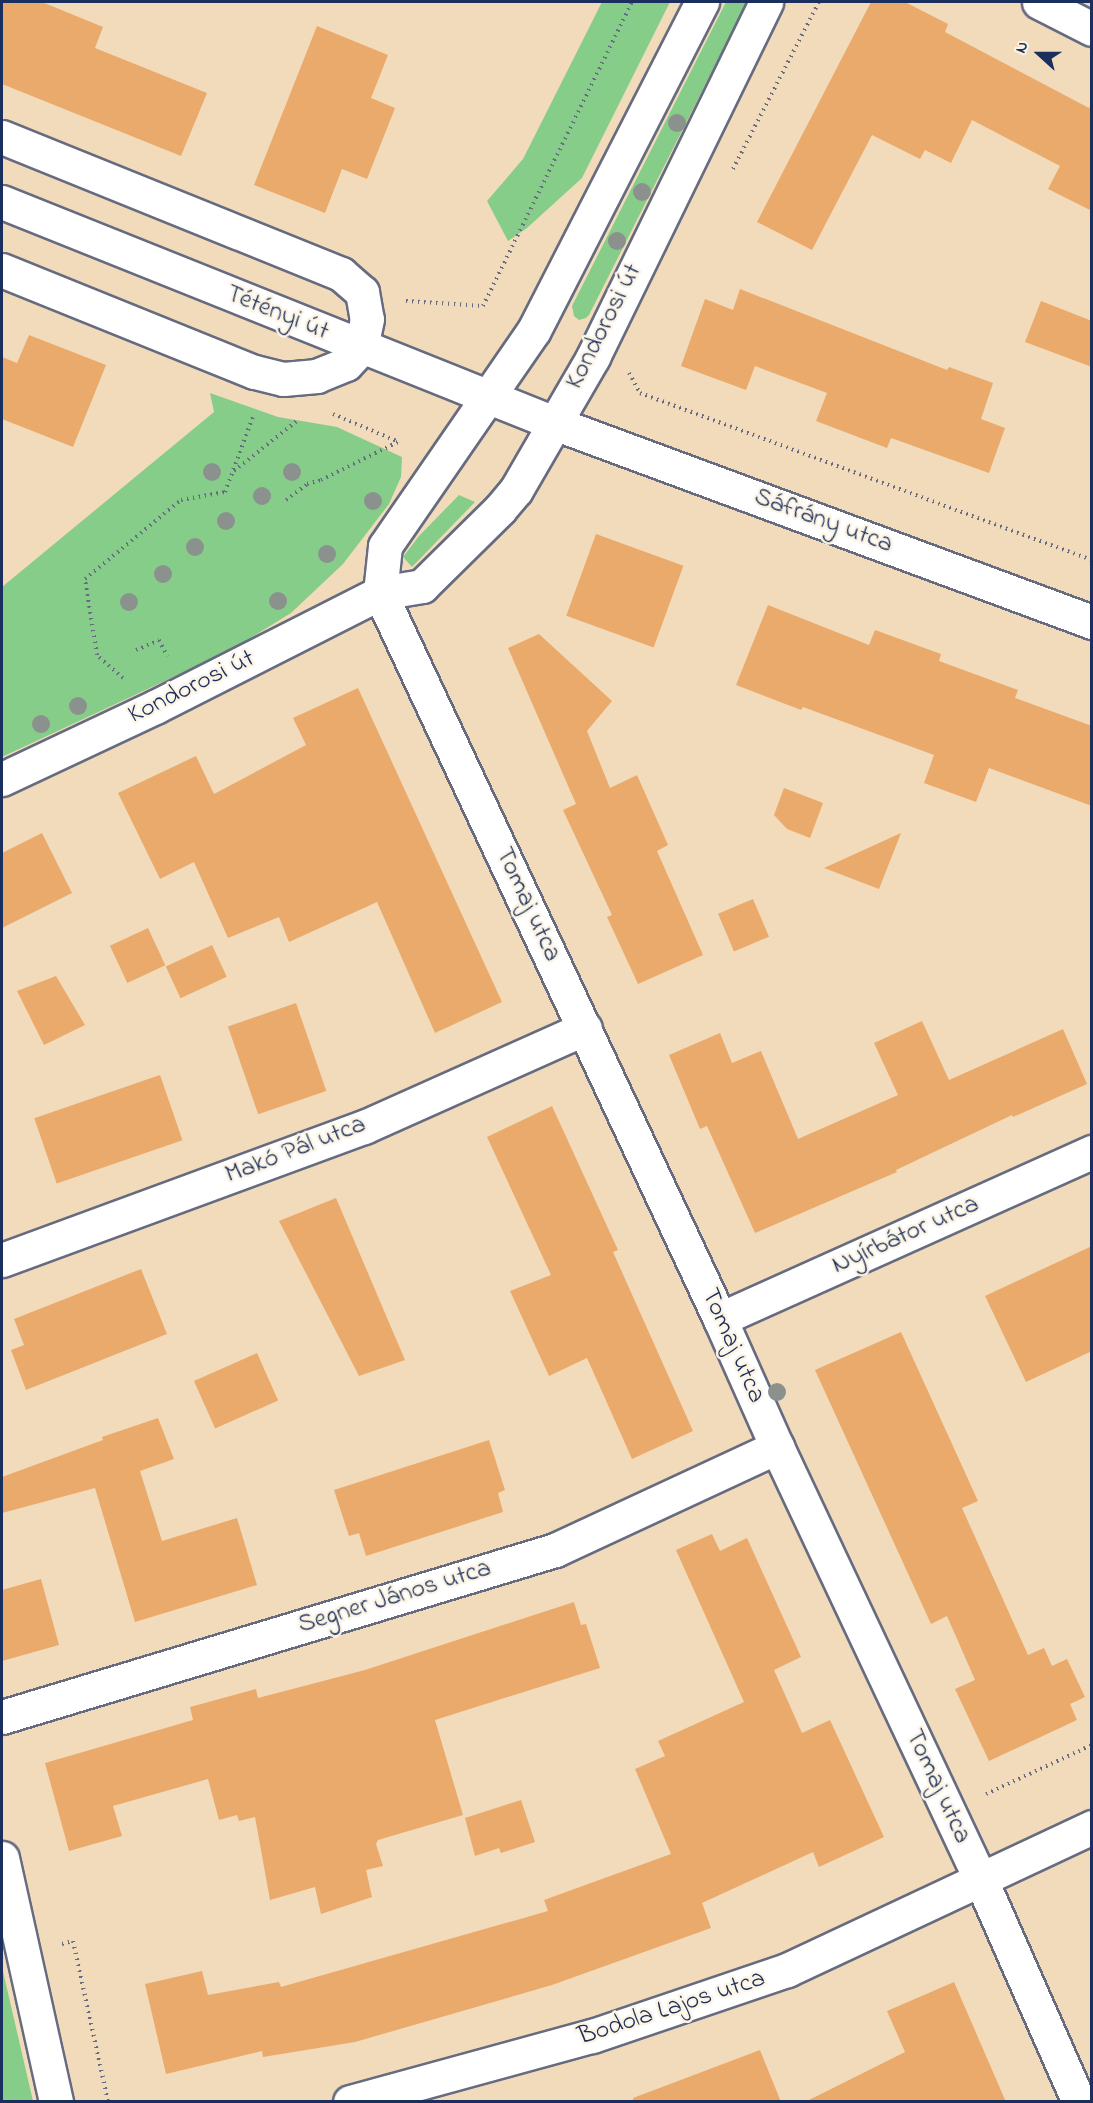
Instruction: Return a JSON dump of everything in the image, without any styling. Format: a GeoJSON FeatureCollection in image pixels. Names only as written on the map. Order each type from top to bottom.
{"type":"FeatureCollection","features":[{"type":"Feature","properties":{"kind":"street"},"geometry":{"type":"LineString","coordinates":[[380,593],[386,546],[534,330],[702,2]]}},
{"type":"Feature","properties":{"kind":"street","name":"Kondorosi út"},"geometry":{"type":"LineString","coordinates":[[2,779],[155,707],[380,593],[422,586],[500,509],[516,489],[593,357],[766,2]]}},
{"type":"Feature","properties":{"kind":"street"},"geometry":{"type":"LineString","coordinates":[[1039,2],[1092,29]]}},
{"type":"Feature","properties":{"kind":"street"},"geometry":{"type":"LineString","coordinates":[[2,137],[341,274],[362,292],[367,320],[361,348],[346,364],[318,376],[283,379],[254,372],[2,270]]}},
{"type":"Feature","properties":{"kind":"street","name":"Tétényi út"},"geometry":{"type":"LineString","coordinates":[[2,202],[361,348],[554,423]]}},
{"type":"Feature","properties":{"kind":"street","name":"Sáfrány utca"},"geometry":{"type":"LineString","coordinates":[[554,423],[1092,622]]}},
{"type":"Feature","properties":{"kind":"street","name":"Tomaj utca"},"geometry":{"type":"LineString","coordinates":[[380,593],[981,1880],[1079,2102]]}},
{"type":"Feature","properties":{"kind":"street","name":"Makó Pál utca"},"geometry":{"type":"LineString","coordinates":[[2,1260],[364,1126],[585,1028]]}},
{"type":"Feature","properties":{"kind":"street","name":"Nyírbátor utca"},"geometry":{"type":"LineString","coordinates":[[720,1319],[1092,1152]]}},
{"type":"Feature","properties":{"kind":"street","name":"Segner János utca"},"geometry":{"type":"LineString","coordinates":[[2,1717],[555,1550],[777,1447]]}},
{"type":"Feature","properties":{"kind":"street","name":"Bodola Lajos utca"},"geometry":{"type":"LineString","coordinates":[[350,2102],[592,2036],[787,1970],[1092,1827]]}},
{"type":"Feature","properties":{"kind":"street"},"geometry":{"type":"LineString","coordinates":[[2,1858],[56,2102]]}},
{"type":"Feature","properties":{"kind":"path"},"geometry":{"type":"LineString","coordinates":[[404,301],[483,306],[632,2]]}},
{"type":"Feature","properties":{"kind":"path"},"geometry":{"type":"LineString","coordinates":[[629,373],[640,393],[1092,560]]}},
{"type":"Feature","properties":{"kind":"path"},"geometry":{"type":"LineString","coordinates":[[155,707],[97,655],[85,579],[182,500],[225,492],[255,411]]}},
{"type":"Feature","properties":{"kind":"path"},"geometry":{"type":"LineString","coordinates":[[233,472],[302,417]]}},
{"type":"Feature","properties":{"kind":"path"},"geometry":{"type":"LineString","coordinates":[[286,500],[307,484],[321,480],[399,442]]}},
{"type":"Feature","properties":{"kind":"path"},"geometry":{"type":"LineString","coordinates":[[979,1798],[1092,1744]]}},
{"type":"Feature","properties":{"kind":"path"},"geometry":{"type":"LineString","coordinates":[[23,1954],[73,1941],[108,2102]]}},
{"type":"Feature","properties":{"kind":"green space"},"geometry":{"type":"Polygon","coordinates":[[[602,2],[670,2],[582,178],[527,228],[508,241],[487,201],[523,159],[602,2]]]}},
{"type":"Feature","properties":{"kind":"green space"},"geometry":{"type":"Polygon","coordinates":[[[726,2],[747,2],[589,315],[579,320],[574,316],[572,306],[726,2]]]}},
{"type":"Feature","properties":{"kind":"green space"},"geometry":{"type":"Polygon","coordinates":[[[210,393],[278,417],[337,427],[402,457],[401,477],[389,504],[343,564],[291,613],[229,651],[2,757],[2,587],[214,412],[210,393]]]}},
{"type":"Feature","properties":{"kind":"green space"},"geometry":{"type":"Polygon","coordinates":[[[459,495],[475,502],[412,567],[403,557],[419,536],[459,495]]]}},
{"type":"Feature","properties":{"kind":"green space"},"geometry":{"type":"Polygon","coordinates":[[[2,1967],[33,2101],[2,2101],[2,1967]]]}},
{"type":"Feature","properties":{"kind":"building"},"geometry":{"type":"Polygon","coordinates":[[[2,2],[42,2],[103,27],[95,48],[207,93],[181,156],[2,84],[2,2]]]}},
{"type":"Feature","properties":{"kind":"building"},"geometry":{"type":"Polygon","coordinates":[[[871,2],[905,2],[948,24],[945,32],[1089,108],[1092,103],[1092,211],[1048,189],[1060,166],[972,120],[951,163],[925,150],[920,159],[872,135],[812,250],[757,222],[871,2]]]}},
{"type":"Feature","properties":{"kind":"building"},"geometry":{"type":"Polygon","coordinates":[[[317,26],[388,55],[371,98],[395,108],[367,179],[342,169],[325,213],[254,185],[317,26]]]}},
{"type":"Feature","properties":{"kind":"building"},"geometry":{"type":"Polygon","coordinates":[[[740,289],[947,370],[949,367],[993,383],[981,419],[1005,428],[989,473],[891,438],[887,448],[816,421],[827,393],[755,366],[746,390],[681,366],[705,299],[733,310],[740,289]]]}},
{"type":"Feature","properties":{"kind":"building"},"geometry":{"type":"Polygon","coordinates":[[[1041,301],[1092,321],[1092,367],[1025,342],[1041,301]]]}},
{"type":"Feature","properties":{"kind":"building"},"geometry":{"type":"Polygon","coordinates":[[[29,335],[106,365],[73,447],[2,419],[2,357],[17,363],[29,335]]]}},
{"type":"Feature","properties":{"kind":"building"},"geometry":{"type":"Polygon","coordinates":[[[596,534],[683,566],[654,648],[566,616],[596,534]]]}},
{"type":"Feature","properties":{"kind":"building"},"geometry":{"type":"Polygon","coordinates":[[[768,605],[869,645],[875,630],[941,654],[939,661],[1018,690],[1015,698],[1092,726],[1092,806],[989,768],[976,802],[924,783],[934,755],[803,707],[801,710],[736,685],[768,605]]]}},
{"type":"Feature","properties":{"kind":"building"},"geometry":{"type":"Polygon","coordinates":[[[539,634],[612,701],[587,731],[610,788],[637,775],[668,845],[657,851],[703,955],[638,984],[607,917],[612,915],[563,810],[576,804],[508,648],[539,634]]]}},
{"type":"Feature","properties":{"kind":"building"},"geometry":{"type":"Polygon","coordinates":[[[358,688],[502,1002],[435,1033],[377,902],[289,942],[279,917],[228,938],[194,862],[160,879],[118,793],[196,756],[214,794],[306,745],[293,718],[358,688]]]}},
{"type":"Feature","properties":{"kind":"building"},"geometry":{"type":"Polygon","coordinates":[[[784,788],[823,803],[810,838],[787,829],[774,815],[784,788]]]}},
{"type":"Feature","properties":{"kind":"building"},"geometry":{"type":"Polygon","coordinates":[[[42,833],[72,893],[2,928],[2,853],[42,833]]]}},
{"type":"Feature","properties":{"kind":"building"},"geometry":{"type":"Polygon","coordinates":[[[901,833],[879,889],[824,868],[901,833]]]}},
{"type":"Feature","properties":{"kind":"building"},"geometry":{"type":"Polygon","coordinates":[[[753,899],[769,937],[734,952],[718,914],[753,899]]]}},
{"type":"Feature","properties":{"kind":"building"},"geometry":{"type":"Polygon","coordinates":[[[148,928],[165,965],[127,983],[110,946],[148,928]]]}},
{"type":"Feature","properties":{"kind":"building"},"geometry":{"type":"Polygon","coordinates":[[[212,945],[227,977],[181,998],[166,967],[212,945]]]}},
{"type":"Feature","properties":{"kind":"building"},"geometry":{"type":"Polygon","coordinates":[[[56,976],[85,1025],[44,1045],[17,991],[56,976]]]}},
{"type":"Feature","properties":{"kind":"building"},"geometry":{"type":"Polygon","coordinates":[[[296,1003],[326,1091],[258,1114],[228,1026],[296,1003]]]}},
{"type":"Feature","properties":{"kind":"building"},"geometry":{"type":"Polygon","coordinates":[[[922,1021],[949,1080],[1063,1029],[1087,1084],[1013,1117],[1012,1115],[896,1170],[897,1172],[755,1233],[707,1126],[700,1129],[669,1055],[720,1033],[732,1063],[761,1051],[798,1139],[898,1095],[874,1043],[922,1021]]]}},
{"type":"Feature","properties":{"kind":"building"},"geometry":{"type":"Polygon","coordinates":[[[160,1075],[182,1140],[57,1184],[34,1118],[160,1075]]]}},
{"type":"Feature","properties":{"kind":"building"},"geometry":{"type":"Polygon","coordinates":[[[552,1106],[618,1250],[613,1252],[693,1431],[632,1459],[587,1358],[549,1376],[510,1291],[551,1275],[487,1137],[552,1106]]]}},
{"type":"Feature","properties":{"kind":"building"},"geometry":{"type":"Polygon","coordinates":[[[336,1198],[405,1360],[359,1376],[279,1221],[336,1198]]]}},
{"type":"Feature","properties":{"kind":"building"},"geometry":{"type":"Polygon","coordinates":[[[1092,1246],[1092,1351],[1026,1382],[985,1296],[1092,1246]]]}},
{"type":"Feature","properties":{"kind":"building"},"geometry":{"type":"Polygon","coordinates":[[[141,1269],[167,1334],[26,1390],[11,1350],[24,1345],[14,1319],[141,1269]]]}},
{"type":"Feature","properties":{"kind":"building"},"geometry":{"type":"Polygon","coordinates":[[[901,1332],[978,1501],[962,1508],[1028,1655],[1044,1648],[1052,1666],[1067,1659],[1085,1697],[1070,1704],[1077,1720],[989,1761],[955,1689],[975,1680],[947,1616],[931,1624],[815,1370],[901,1332]]]}},
{"type":"Feature","properties":{"kind":"building"},"geometry":{"type":"Polygon","coordinates":[[[257,1353],[278,1401],[215,1429],[194,1381],[257,1353]]]}},
{"type":"Feature","properties":{"kind":"building"},"geometry":{"type":"Polygon","coordinates":[[[158,1418],[174,1459],[140,1471],[162,1541],[237,1518],[257,1585],[135,1622],[95,1488],[2,1513],[2,1477],[103,1440],[102,1437],[158,1418]]]}},
{"type":"Feature","properties":{"kind":"building"},"geometry":{"type":"Polygon","coordinates":[[[489,1440],[505,1490],[498,1493],[503,1512],[366,1556],[359,1533],[349,1536],[334,1490],[489,1440]]]}},
{"type":"Feature","properties":{"kind":"building"},"geometry":{"type":"Polygon","coordinates":[[[712,1534],[720,1551],[747,1538],[801,1657],[774,1670],[802,1733],[830,1720],[884,1837],[819,1867],[813,1852],[702,1903],[711,1928],[552,1985],[355,2042],[263,2057],[262,2051],[166,2074],[145,1984],[202,1971],[208,1995],[279,1982],[281,1987],[548,1911],[544,1900],[671,1854],[635,1769],[665,1756],[658,1741],[744,1702],[676,1550],[712,1534]]]}},
{"type":"Feature","properties":{"kind":"building"},"geometry":{"type":"Polygon","coordinates":[[[41,1579],[59,1645],[2,1661],[2,1590],[41,1579]]]}},
{"type":"Feature","properties":{"kind":"building"},"geometry":{"type":"Polygon","coordinates":[[[574,1602],[581,1625],[586,1624],[600,1668],[435,1720],[463,1815],[378,1840],[376,1844],[383,1866],[366,1870],[372,1897],[321,1914],[315,1887],[270,1900],[255,1817],[239,1821],[237,1815],[219,1820],[208,1779],[113,1806],[122,1836],[69,1851],[45,1763],[193,1720],[190,1707],[256,1689],[258,1698],[365,1670],[574,1602]]]}},
{"type":"Feature","properties":{"kind":"building"},"geometry":{"type":"Polygon","coordinates":[[[521,1800],[535,1842],[501,1853],[499,1848],[475,1856],[465,1818],[521,1800]]]}},
{"type":"Feature","properties":{"kind":"building"},"geometry":{"type":"Polygon","coordinates":[[[954,1982],[1006,2102],[805,2102],[905,2052],[887,2011],[954,1982]]]}},
{"type":"Feature","properties":{"kind":"building"},"geometry":{"type":"Polygon","coordinates":[[[760,2050],[781,2102],[633,2102],[633,2098],[760,2050]]]}}]}
